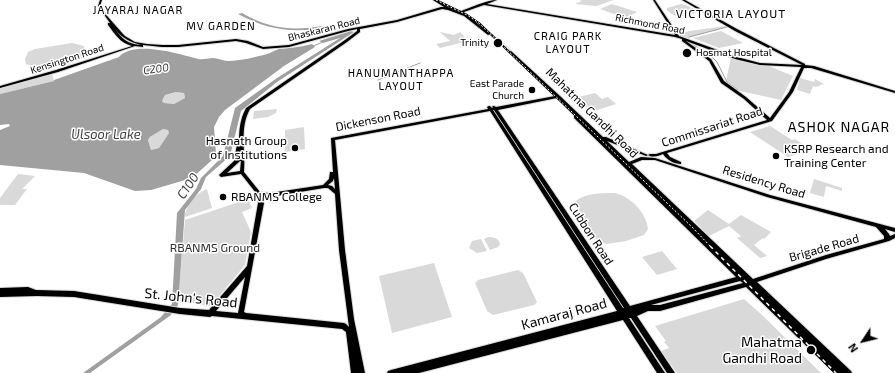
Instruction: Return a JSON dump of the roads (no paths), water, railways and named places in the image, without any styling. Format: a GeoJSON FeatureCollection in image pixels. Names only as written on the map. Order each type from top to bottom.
{"type":"FeatureCollection","features":[{"type":"Feature","properties":{"kind":"main road"},"geometry":{"type":"LineString","coordinates":[[99,0],[97,6],[99,13],[120,39],[126,43],[127,46],[123,49]]}},
{"type":"Feature","properties":{"kind":"main road"},"geometry":{"type":"LineString","coordinates":[[99,0],[100,8],[123,36],[136,44]]}},
{"type":"Feature","properties":{"kind":"main road"},"geometry":{"type":"LineString","coordinates":[[436,0],[444,6],[470,15]]}},
{"type":"Feature","properties":{"kind":"main road"},"geometry":{"type":"LineString","coordinates":[[481,5],[493,0]]}},
{"type":"Feature","properties":{"kind":"main road"},"geometry":{"type":"LineString","coordinates":[[458,10],[467,9],[496,0]]}},
{"type":"Feature","properties":{"kind":"main road"},"geometry":{"type":"LineString","coordinates":[[654,0],[677,36],[688,42],[710,60],[722,82],[764,113],[770,120]]}},
{"type":"Feature","properties":{"kind":"main road"},"geometry":{"type":"LineString","coordinates":[[683,0],[802,65]]}},
{"type":"Feature","properties":{"kind":"main road","name":"Richmond Road"},"geometry":{"type":"LineString","coordinates":[[486,4],[677,36]]}},
{"type":"Feature","properties":{"kind":"main road","name":"Richmond Road"},"geometry":{"type":"LineString","coordinates":[[481,5],[492,5],[584,20]]}},
{"type":"Feature","properties":{"kind":"main road","name":"Bhaskaran Road"},"geometry":{"type":"LineString","coordinates":[[126,43],[165,48],[238,42],[263,49],[300,45],[357,29],[395,21],[444,6],[458,10],[467,9]]}},
{"type":"Feature","properties":{"kind":"main road"},"geometry":{"type":"LineString","coordinates":[[458,10],[490,34],[467,12],[467,9]]}},
{"type":"Feature","properties":{"kind":"main road"},"geometry":{"type":"LineString","coordinates":[[244,316],[241,313],[261,203],[258,193],[242,172],[242,137],[245,116],[248,108],[355,33],[357,29]]}},
{"type":"Feature","properties":{"kind":"main road","name":"Richmond Road"},"geometry":{"type":"LineString","coordinates":[[688,42],[751,62],[773,65],[802,65],[813,67],[895,92]]}},
{"type":"Feature","properties":{"kind":"main road","name":"Kensington Road"},"geometry":{"type":"LineString","coordinates":[[0,87],[57,71],[136,44]]}},
{"type":"Feature","properties":{"kind":"main road","name":"Mahatma Gandhi Road"},"geometry":{"type":"LineString","coordinates":[[509,53],[848,373]]}},
{"type":"Feature","properties":{"kind":"main road"},"geometry":{"type":"LineString","coordinates":[[236,160],[242,121],[246,108],[320,58]]}},
{"type":"Feature","properties":{"kind":"main road","name":"Commissariat Road"},"geometry":{"type":"LineString","coordinates":[[600,136],[646,155],[653,156],[770,120],[791,92],[802,65]]}},
{"type":"Feature","properties":{"kind":"main road","name":"Mahatma Gandhi Road"},"geometry":{"type":"LineString","coordinates":[[556,97],[600,136],[626,164]]}},
{"type":"Feature","properties":{"kind":"main road","name":"Dickenson Road"},"geometry":{"type":"LineString","coordinates":[[324,186],[329,183],[332,178],[331,137],[351,135],[556,97]]}},
{"type":"Feature","properties":{"kind":"main road","name":"Cubbon Road"},"geometry":{"type":"LineString","coordinates":[[492,108],[541,178],[550,196],[626,313],[661,373]]}},
{"type":"Feature","properties":{"kind":"main road","name":"Cubbon Road"},"geometry":{"type":"LineString","coordinates":[[492,108],[535,179],[550,196]]}},
{"type":"Feature","properties":{"kind":"main road","name":"Commissariat Road"},"geometry":{"type":"LineString","coordinates":[[764,113],[773,114]]}},
{"type":"Feature","properties":{"kind":"main road"},"geometry":{"type":"LineString","coordinates":[[664,153],[670,159],[690,170]]}},
{"type":"Feature","properties":{"kind":"main road","name":"Commissariat Road"},"geometry":{"type":"LineString","coordinates":[[626,164],[638,156],[646,155]]}},
{"type":"Feature","properties":{"kind":"main road"},"geometry":{"type":"LineString","coordinates":[[242,172],[221,175],[236,160],[240,158],[243,161]]}},
{"type":"Feature","properties":{"kind":"main road","name":"Residency Road"},"geometry":{"type":"LineString","coordinates":[[626,164],[641,158],[648,158],[769,196],[895,230]]}},
{"type":"Feature","properties":{"kind":"main road","name":"Dickenson Road"},"geometry":{"type":"LineString","coordinates":[[332,163],[351,319],[361,373]]}},
{"type":"Feature","properties":{"kind":"main road"},"geometry":{"type":"LineString","coordinates":[[535,179],[541,178]]}},
{"type":"Feature","properties":{"kind":"main road"},"geometry":{"type":"LineString","coordinates":[[261,203],[264,199],[270,196],[324,186],[330,187],[336,193]]}},
{"type":"Feature","properties":{"kind":"main road"},"geometry":{"type":"LineString","coordinates":[[258,193],[270,196]]}},
{"type":"Feature","properties":{"kind":"main road"},"geometry":{"type":"LineString","coordinates":[[877,225],[887,235],[887,240]]}},
{"type":"Feature","properties":{"kind":"main road","name":"Brigade Road"},"geometry":{"type":"LineString","coordinates":[[750,280],[887,240],[895,236]]}},
{"type":"Feature","properties":{"kind":"main road"},"geometry":{"type":"LineString","coordinates":[[210,314],[249,266]]}},
{"type":"Feature","properties":{"kind":"main road","name":"Mahatma Gandhi Road"},"geometry":{"type":"LineString","coordinates":[[750,280],[839,373]]}},
{"type":"Feature","properties":{"kind":"main road","name":"Kamaraj Road"},"geometry":{"type":"LineString","coordinates":[[626,313],[697,290],[750,280]]}},
{"type":"Feature","properties":{"kind":"main road","name":"Kamaraj Road"},"geometry":{"type":"LineString","coordinates":[[406,373],[626,313],[648,308],[660,308],[702,297],[750,280]]}},
{"type":"Feature","properties":{"kind":"main road","name":"St. John's Road"},"geometry":{"type":"LineString","coordinates":[[0,291],[28,290],[37,293]]}},
{"type":"Feature","properties":{"kind":"main road"},"geometry":{"type":"LineString","coordinates":[[697,290],[702,297]]}},
{"type":"Feature","properties":{"kind":"main road","name":"St. John's Road"},"geometry":{"type":"LineString","coordinates":[[0,294],[74,294],[175,310],[344,326]]}},
{"type":"Feature","properties":{"kind":"main road","name":"Cubbon Road"},"geometry":{"type":"LineString","coordinates":[[626,313],[671,373]]}},
{"type":"Feature","properties":{"kind":"main road"},"geometry":{"type":"LineString","coordinates":[[351,319],[349,324],[344,326],[349,331],[355,373]]}},
{"type":"Feature","properties":{"kind":"main road","name":"Kamaraj Road"},"geometry":{"type":"LineString","coordinates":[[391,373],[563,330]]}},
{"type":"Feature","properties":{"kind":"water"},"geometry":{"type":"Polygon","coordinates":[[[242,13],[262,22],[281,27],[311,28],[322,26],[324,28],[301,30],[280,29],[259,24],[238,14],[242,13]]]}},
{"type":"Feature","properties":{"kind":"water"},"geometry":{"type":"Polygon","coordinates":[[[351,31],[354,32],[277,82],[241,111],[230,156],[206,177],[201,189],[185,210],[178,305],[171,315],[90,373],[83,373],[161,317],[172,304],[177,213],[196,189],[201,178],[223,156],[235,108],[277,78],[340,38],[323,43],[319,41],[351,31]]]}},
{"type":"Feature","properties":{"kind":"water","name":"Ulsoor Lake"},"geometry":{"type":"Polygon","coordinates":[[[312,44],[315,47],[284,66],[225,110],[219,117],[214,127],[216,154],[212,160],[192,178],[151,190],[135,191],[84,173],[0,165],[0,130],[10,126],[9,124],[0,125],[0,94],[54,81],[119,57],[126,52],[135,49],[157,50],[198,59],[213,58],[228,61],[253,58],[279,49],[312,44]],[[176,92],[165,95],[162,101],[164,103],[174,104],[185,98],[184,93],[176,92]],[[163,129],[150,137],[148,140],[151,150],[159,148],[169,133],[168,130],[163,129]]]}},
{"type":"Feature","properties":{"kind":"waterway"},"geometry":{"type":"LineString","coordinates":[[689,37],[727,27]]}},
{"type":"Feature","properties":{"kind":"waterway"},"geometry":{"type":"LineString","coordinates":[[313,46],[323,42]]}},
{"type":"Feature","properties":{"kind":"waterway"},"geometry":{"type":"LineString","coordinates":[[689,42],[712,57],[717,62],[727,82],[738,90]]}},
{"type":"Feature","properties":{"kind":"waterway"},"geometry":{"type":"LineString","coordinates":[[378,80],[420,63]]}},
{"type":"Feature","properties":{"kind":"tunnel"},"geometry":{"type":"LineString","coordinates":[[491,34],[511,52]]}},
{"type":"Feature","properties":{"kind":"railway"},"geometry":{"type":"LineString","coordinates":[[436,0],[467,15],[479,23],[711,247]]}},
{"type":"Feature","properties":{"kind":"railway"},"geometry":{"type":"LineString","coordinates":[[710,246],[836,373]]}},
{"type":"Feature","properties":{"kind":"place","name":"Trinity"},"geometry":{"type":"Point","coordinates":[498,43]}},
{"type":"Feature","properties":{"kind":"place","name":"Hosmat Hospital"},"geometry":{"type":"Point","coordinates":[687,53]}},
{"type":"Feature","properties":{"kind":"place","name":"East Parade Church"},"geometry":{"type":"Point","coordinates":[532,90]}},
{"type":"Feature","properties":{"kind":"place","name":"Hasnath Group of Institutions"},"geometry":{"type":"Point","coordinates":[295,148]}},
{"type":"Feature","properties":{"kind":"place","name":"KSRP Research and Training Center"},"geometry":{"type":"Point","coordinates":[776,156]}},
{"type":"Feature","properties":{"kind":"place","name":"RBANMS College"},"geometry":{"type":"Point","coordinates":[223,197]}},
{"type":"Feature","properties":{"kind":"place","name":"Mahatma Gandhi Road"},"geometry":{"type":"Point","coordinates":[811,350]}},
{"type":"Feature","properties":{"kind":"district","name":"JAYARAJ NAGAR"},"geometry":{"type":"Point","coordinates":[138,10]}},
{"type":"Feature","properties":{"kind":"district","name":"VICTORIA LAYOUT"},"geometry":{"type":"Point","coordinates":[731,14]}},
{"type":"Feature","properties":{"kind":"district","name":"MV GARDEN"},"geometry":{"type":"Point","coordinates":[221,26]}},
{"type":"Feature","properties":{"kind":"district","name":"CRAIG PARK LAYOUT"},"geometry":{"type":"Point","coordinates":[568,42]}},
{"type":"Feature","properties":{"kind":"district","name":"HANUMANTHAPPA LAYOUT"},"geometry":{"type":"Point","coordinates":[401,79]}},
{"type":"Feature","properties":{"kind":"district","name":"ASHOK NAGAR"},"geometry":{"type":"Point","coordinates":[839,127]}},
{"type":"Feature","properties":{"kind":"water label","name":"C200"},"geometry":{"type":"Point","coordinates":[156,69]}},
{"type":"Feature","properties":{"kind":"water label","name":"C100"},"geometry":{"type":"Point","coordinates":[188,186]}},
{"type":"Feature","properties":{"kind":"park label","name":"RBANMS Ground"},"geometry":{"type":"Point","coordinates":[215,248]}}]}
